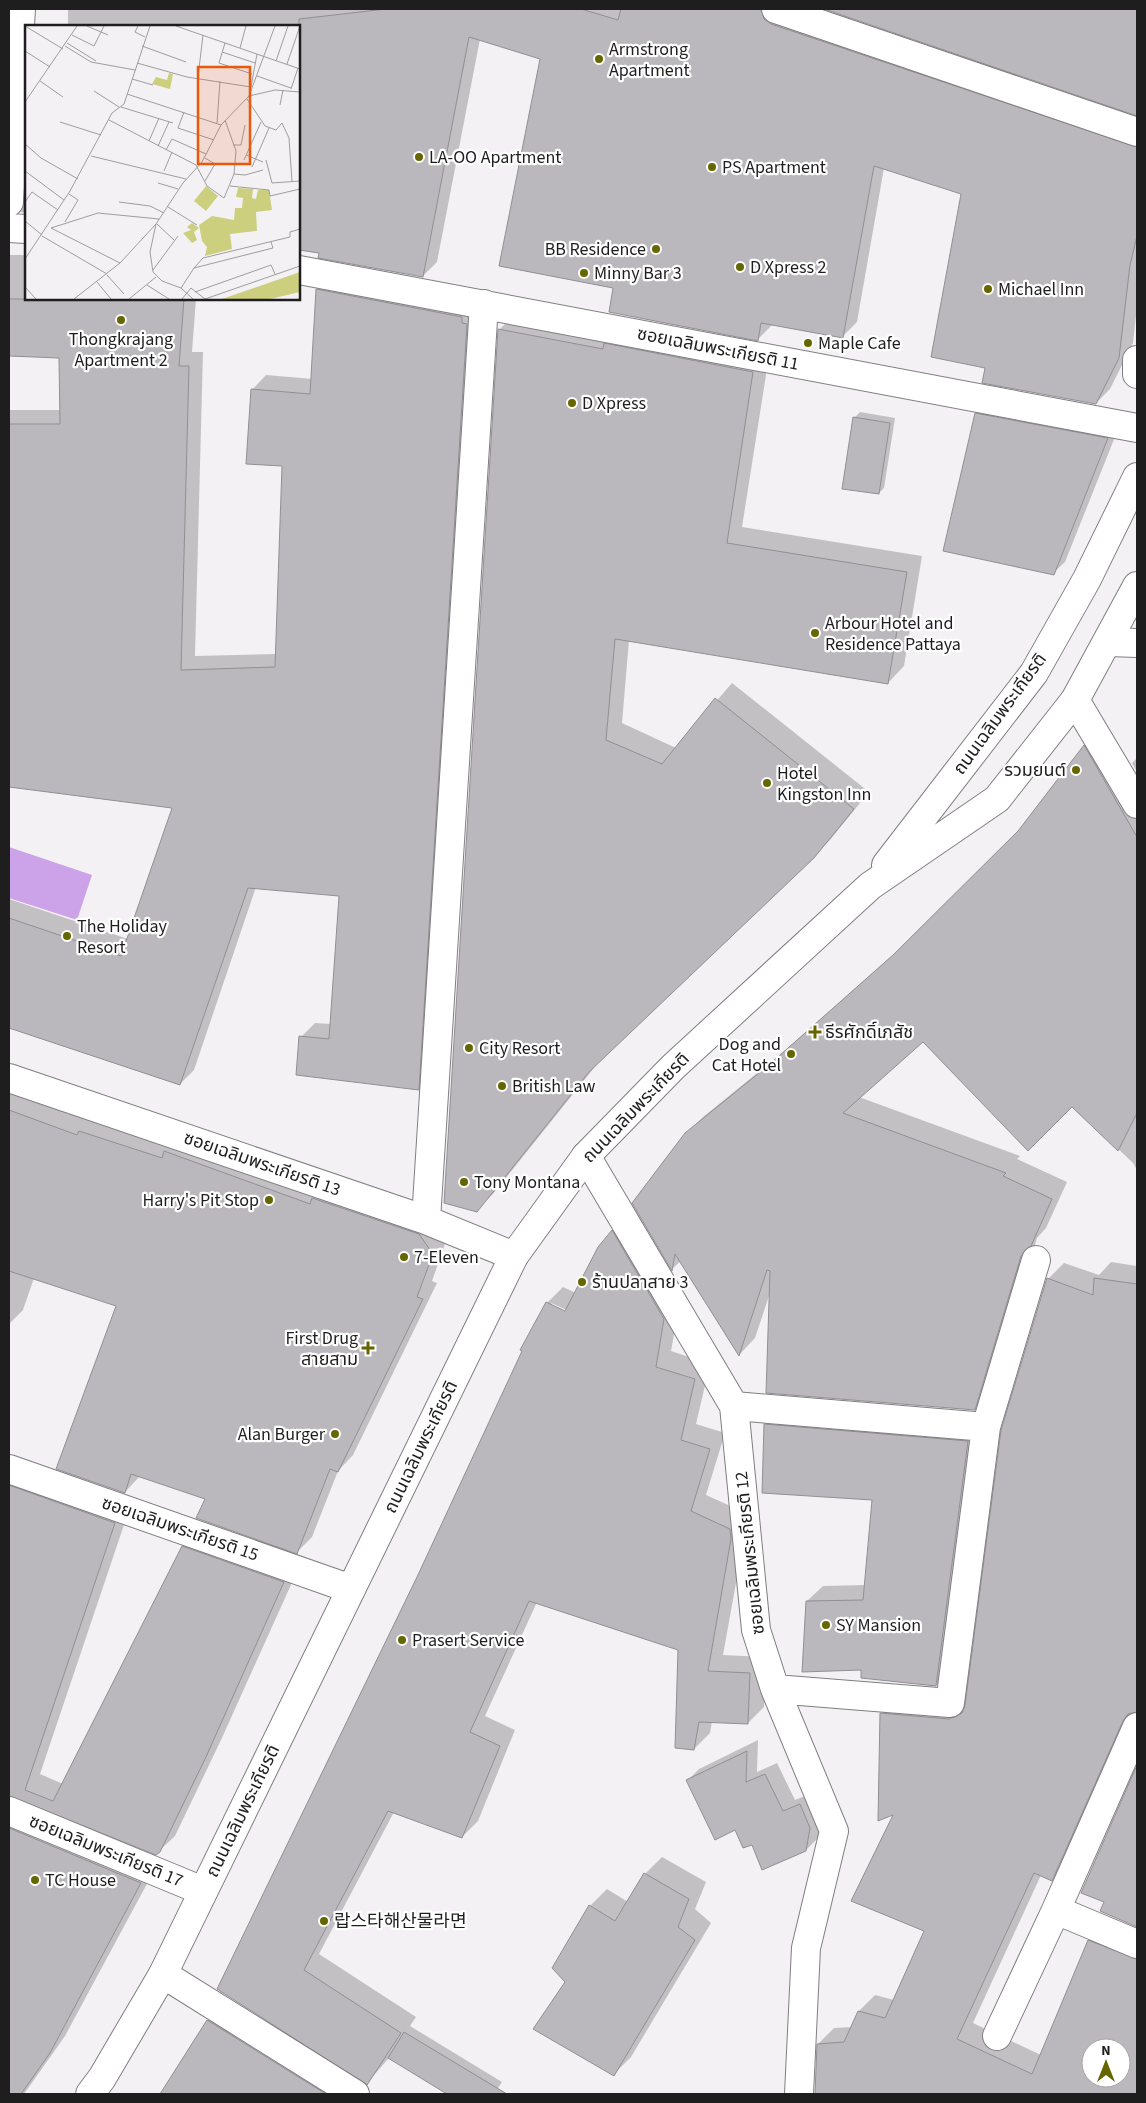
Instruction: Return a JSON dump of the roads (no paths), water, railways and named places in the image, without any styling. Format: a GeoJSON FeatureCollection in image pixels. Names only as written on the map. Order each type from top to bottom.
{"type":"FeatureCollection","features":[{"type":"Feature","properties":{"kind":"street"},"geometry":{"type":"LineString","coordinates":[[9,202],[21,9]]}},
{"type":"Feature","properties":{"kind":"street"},"geometry":{"type":"LineString","coordinates":[[776,9],[1137,132]]}},
{"type":"Feature","properties":{"kind":"street"},"geometry":{"type":"LineString","coordinates":[[9,228],[25,229]]}},
{"type":"Feature","properties":{"kind":"street","name":"ซอยเฉลิมพระเกียรติ 11"},"geometry":{"type":"LineString","coordinates":[[300,270],[1137,428]]}},
{"type":"Feature","properties":{"kind":"street"},"geometry":{"type":"LineString","coordinates":[[426,1220],[484,304]]}},
{"type":"Feature","properties":{"kind":"street"},"geometry":{"type":"LineString","coordinates":[[1137,360],[1137,374]]}},
{"type":"Feature","properties":{"kind":"street","name":"ถนนเฉลิมพระเกียรติ"},"geometry":{"type":"LineString","coordinates":[[870,886],[1034,673],[1087,579],[1137,477]]}},
{"type":"Feature","properties":{"kind":"street","name":"ถนนเฉลิมพระเกียรติ"},"geometry":{"type":"LineString","coordinates":[[90,2094],[102,2078],[163,1974],[514,1256],[586,1156],[673,1067],[870,886],[997,799],[1075,700],[1109,642],[1137,586]]}},
{"type":"Feature","properties":{"kind":"street"},"geometry":{"type":"LineString","coordinates":[[1109,642],[1137,643]]}},
{"type":"Feature","properties":{"kind":"street"},"geometry":{"type":"LineString","coordinates":[[1075,700],[1137,804]]}},
{"type":"Feature","properties":{"kind":"street","name":"ซอยเฉลิมพระเกียรติ 13"},"geometry":{"type":"LineString","coordinates":[[9,1078],[426,1220],[514,1256]]}},
{"type":"Feature","properties":{"kind":"street","name":"ซอยเฉลิมพระเกียรติ 12"},"geometry":{"type":"LineString","coordinates":[[586,1156],[734,1406],[756,1630],[775,1689],[834,1831],[806,1948],[799,2094]]}},
{"type":"Feature","properties":{"kind":"street"},"geometry":{"type":"LineString","coordinates":[[775,1689],[950,1703],[986,1427],[1036,1260]]}},
{"type":"Feature","properties":{"kind":"street"},"geometry":{"type":"LineString","coordinates":[[734,1406],[986,1427]]}},
{"type":"Feature","properties":{"kind":"street","name":"ซอยเฉลิมพระเกียรติ 15"},"geometry":{"type":"LineString","coordinates":[[9,1469],[351,1589]]}},
{"type":"Feature","properties":{"kind":"street"},"geometry":{"type":"LineString","coordinates":[[997,2036],[1056,1910],[1137,1727]]}},
{"type":"Feature","properties":{"kind":"street","name":"ซอยเฉลิมพระเกียรติ 17"},"geometry":{"type":"LineString","coordinates":[[9,1811],[203,1891]]}},
{"type":"Feature","properties":{"kind":"street"},"geometry":{"type":"LineString","coordinates":[[1056,1910],[1137,1944]]}},
{"type":"Feature","properties":{"kind":"street"},"geometry":{"type":"LineString","coordinates":[[163,1974],[355,2094]]}},
{"type":"Feature","properties":{"kind":"place","name":"Armstrong Apartment"},"geometry":{"type":"Point","coordinates":[599,59]}},
{"type":"Feature","properties":{"kind":"place","name":"LA-OO Apartment"},"geometry":{"type":"Point","coordinates":[419,157]}},
{"type":"Feature","properties":{"kind":"place","name":"PS Apartment"},"geometry":{"type":"Point","coordinates":[712,167]}},
{"type":"Feature","properties":{"kind":"place","name":"BB Residence"},"geometry":{"type":"Point","coordinates":[656,249]}},
{"type":"Feature","properties":{"kind":"place","name":"D Xpress 2"},"geometry":{"type":"Point","coordinates":[740,267]}},
{"type":"Feature","properties":{"kind":"place","name":"Minny Bar 3"},"geometry":{"type":"Point","coordinates":[584,273]}},
{"type":"Feature","properties":{"kind":"place","name":"Michael Inn"},"geometry":{"type":"Point","coordinates":[988,289]}},
{"type":"Feature","properties":{"kind":"place","name":"Thongkrajang Apartment 2"},"geometry":{"type":"Point","coordinates":[121,320]}},
{"type":"Feature","properties":{"kind":"place","name":"Maple Cafe"},"geometry":{"type":"Point","coordinates":[808,343]}},
{"type":"Feature","properties":{"kind":"place","name":"D Xpress"},"geometry":{"type":"Point","coordinates":[572,403]}},
{"type":"Feature","properties":{"kind":"place","name":"Arbour Hotel and Residence Pattaya"},"geometry":{"type":"Point","coordinates":[815,633]}},
{"type":"Feature","properties":{"kind":"place","name":"รวมยนต์"},"geometry":{"type":"Point","coordinates":[1076,770]}},
{"type":"Feature","properties":{"kind":"place","name":"Hotel Kingston Inn"},"geometry":{"type":"Point","coordinates":[767,783]}},
{"type":"Feature","properties":{"kind":"place","name":"The Holiday Resort"},"geometry":{"type":"Point","coordinates":[67,936]}},
{"type":"Feature","properties":{"kind":"place","name":"ธีรศักดิ์เภสัช"},"geometry":{"type":"Point","coordinates":[815,1032]}},
{"type":"Feature","properties":{"kind":"place","name":"City Resort"},"geometry":{"type":"Point","coordinates":[469,1048]}},
{"type":"Feature","properties":{"kind":"place","name":"Dog and Cat Hotel"},"geometry":{"type":"Point","coordinates":[791,1054]}},
{"type":"Feature","properties":{"kind":"place","name":"British Law"},"geometry":{"type":"Point","coordinates":[502,1086]}},
{"type":"Feature","properties":{"kind":"place","name":"Tony Montana"},"geometry":{"type":"Point","coordinates":[464,1182]}},
{"type":"Feature","properties":{"kind":"place","name":"Harry's Pit Stop"},"geometry":{"type":"Point","coordinates":[269,1200]}},
{"type":"Feature","properties":{"kind":"place","name":"7-Eleven"},"geometry":{"type":"Point","coordinates":[404,1257]}},
{"type":"Feature","properties":{"kind":"place","name":"ร้านปลาสาย 3"},"geometry":{"type":"Point","coordinates":[582,1282]}},
{"type":"Feature","properties":{"kind":"place","name":"First Drug สายสาม"},"geometry":{"type":"Point","coordinates":[368,1348]}},
{"type":"Feature","properties":{"kind":"place","name":"Alan Burger"},"geometry":{"type":"Point","coordinates":[335,1434]}},
{"type":"Feature","properties":{"kind":"place","name":"SY Mansion"},"geometry":{"type":"Point","coordinates":[826,1625]}},
{"type":"Feature","properties":{"kind":"place","name":"Prasert Service"},"geometry":{"type":"Point","coordinates":[402,1640]}},
{"type":"Feature","properties":{"kind":"place","name":"TC House"},"geometry":{"type":"Point","coordinates":[35,1880]}},
{"type":"Feature","properties":{"kind":"place","name":"랍스타해산물라면"},"geometry":{"type":"Point","coordinates":[324,1921]}}]}
